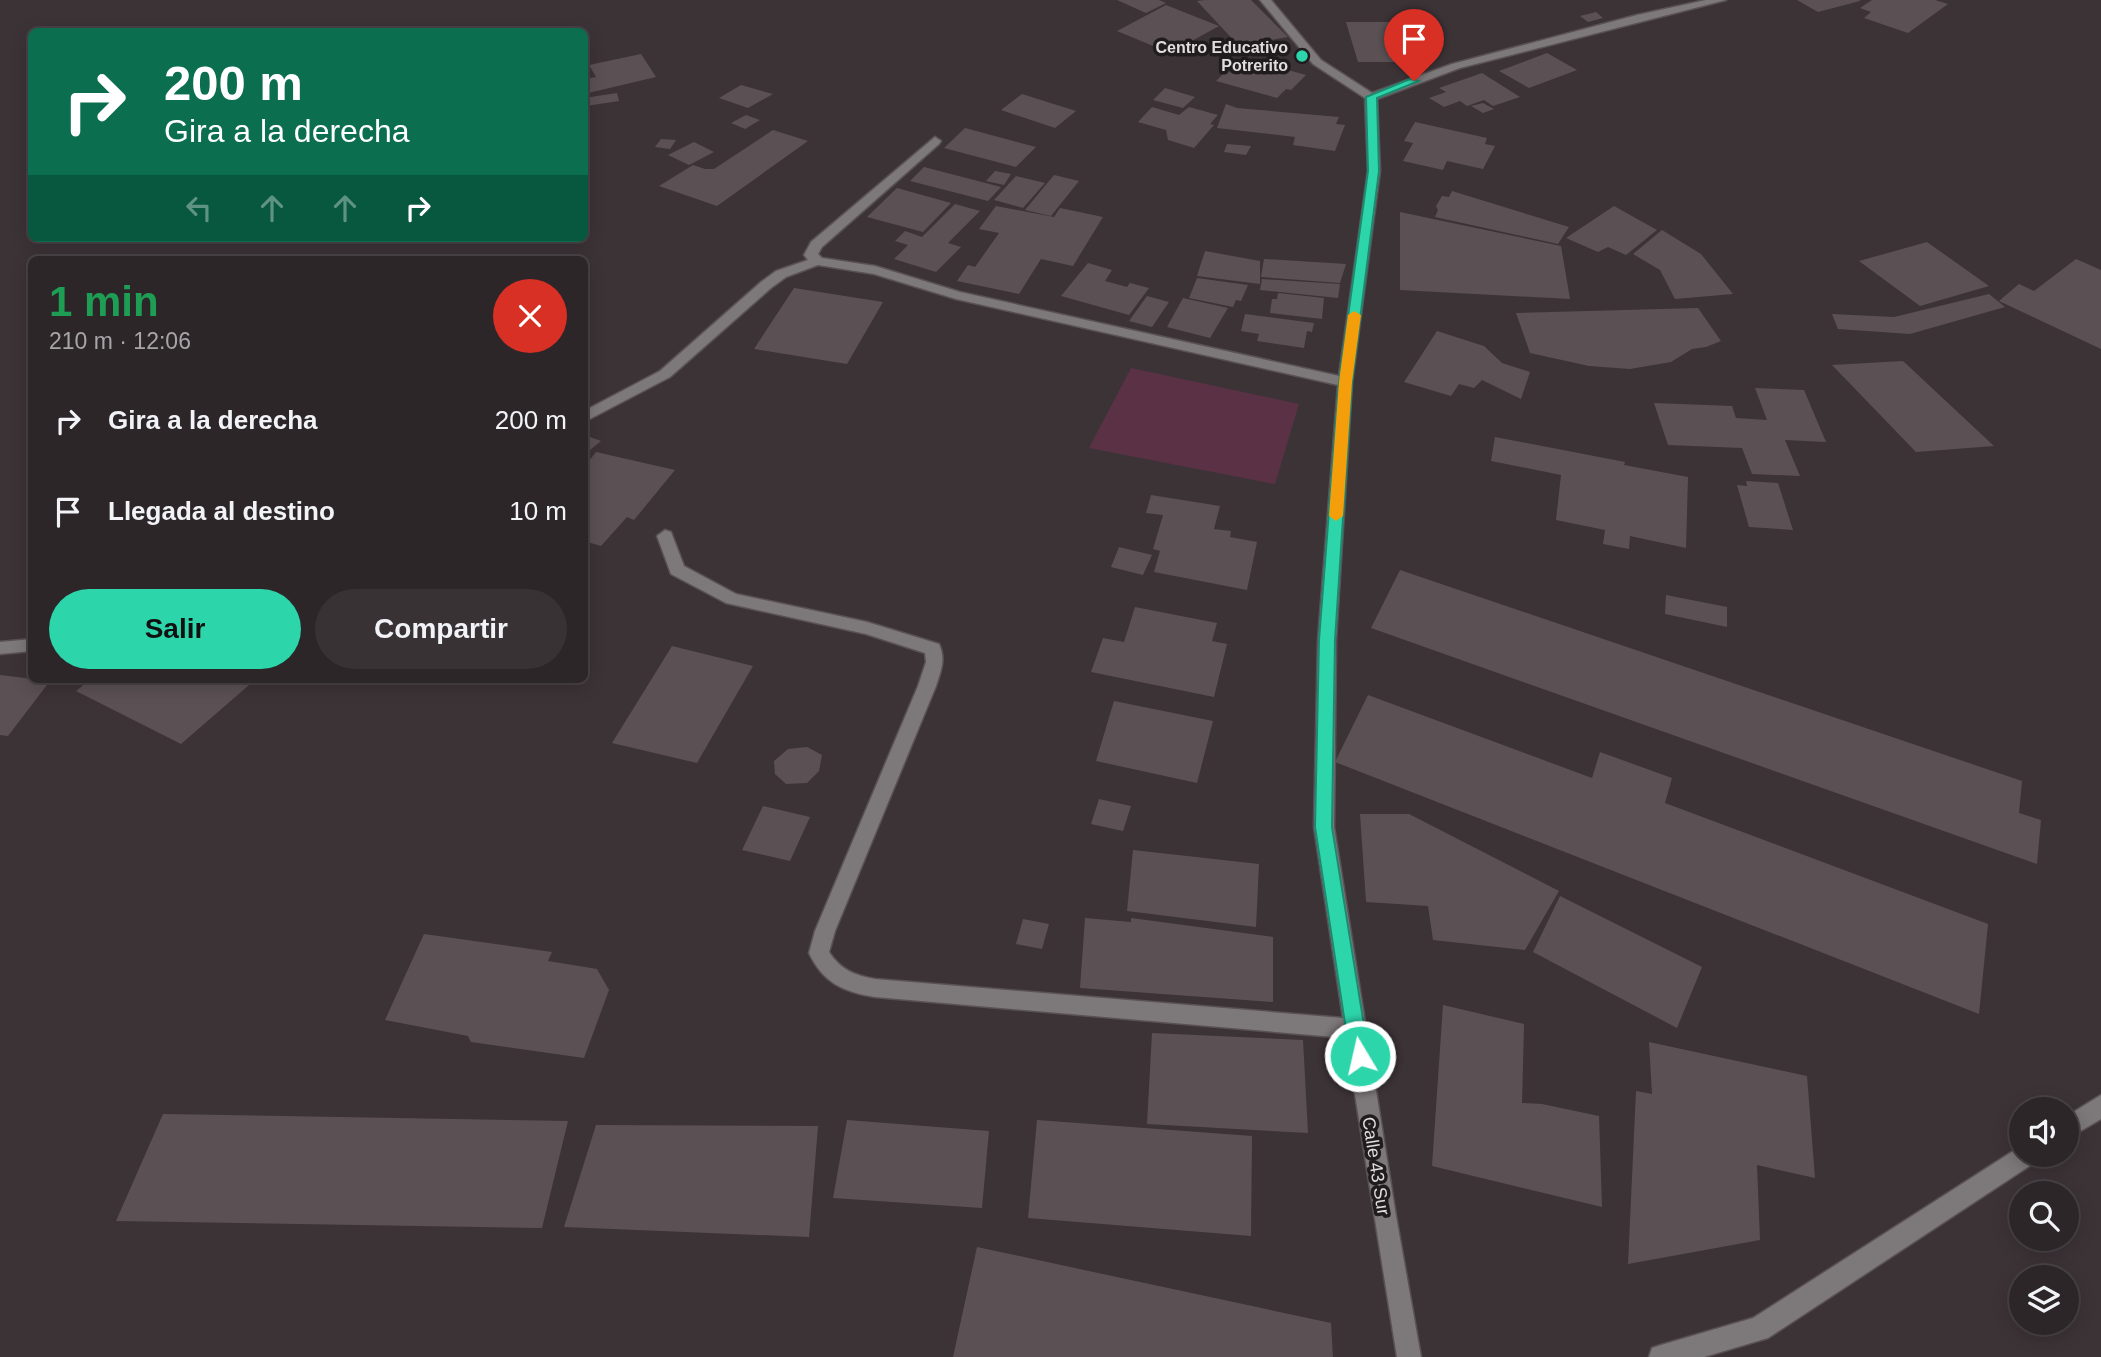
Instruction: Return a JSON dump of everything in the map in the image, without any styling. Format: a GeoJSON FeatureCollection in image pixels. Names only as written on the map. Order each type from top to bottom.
{"type":"FeatureCollection","features":[{"type":"Feature","properties":{"kind":"street"},"geometry":{"type":"LineString","coordinates":[[1265,0],[1317,62],[1371,97],[1469,62],[1721,0]]}},
{"type":"Feature","properties":{"kind":"street","name":"Calle 43 Sur"},"geometry":{"type":"LineString","coordinates":[[1371,97],[1374,171],[1345,382],[1327,640],[1324,827],[1384,1216],[1409,1357]]}},
{"type":"Feature","properties":{"kind":"street"},"geometry":{"type":"LineString","coordinates":[[935,141],[816,246],[811,255],[817,261],[875,270],[956,295],[1345,382]]}},
{"type":"Feature","properties":{"kind":"street"},"geometry":{"type":"LineString","coordinates":[[588,415],[665,374],[781,274],[817,261]]}},
{"type":"Feature","properties":{"kind":"street"},"geometry":{"type":"LineString","coordinates":[[665,536],[677,570],[732,598],[867,628],[933,649],[935,662],[927,686],[825,931],[819,953],[829,971],[851,984],[875,988],[1356,1029]]}},
{"type":"Feature","properties":{"kind":"street"},"geometry":{"type":"LineString","coordinates":[[0,648],[28,645]]}},
{"type":"Feature","properties":{"kind":"street"},"geometry":{"type":"LineString","coordinates":[[2079,1120],[2101,1106]]}},
{"type":"Feature","properties":{"kind":"street"},"geometry":{"type":"LineString","coordinates":[[1661,1357],[1759,1329],[2009,1166]]}},
{"type":"Feature","properties":{"kind":"shaded area"},"geometry":{"type":"Polygon","coordinates":[[[1131,368],[1299,404],[1275,484],[1089,448],[1131,368]]]}},
{"type":"Feature","properties":{"kind":"building"},"geometry":{"type":"Polygon","coordinates":[[[1117,0],[1159,0],[1166,3],[1146,13],[1117,0]]]}},
{"type":"Feature","properties":{"kind":"building"},"geometry":{"type":"Polygon","coordinates":[[[1251,0],[1288,37],[1239,46],[1197,1],[1251,0]]]}},
{"type":"Feature","properties":{"kind":"building"},"geometry":{"type":"Polygon","coordinates":[[[1797,0],[1860,0],[1860,1],[1818,12],[1797,0]]]}},
{"type":"Feature","properties":{"kind":"building"},"geometry":{"type":"Polygon","coordinates":[[[1872,0],[1935,0],[1948,4],[1908,33],[1864,18],[1871,12],[1860,8],[1872,0]]]}},
{"type":"Feature","properties":{"kind":"building"},"geometry":{"type":"Polygon","coordinates":[[[1166,5],[1219,26],[1170,53],[1117,31],[1166,5]]]}},
{"type":"Feature","properties":{"kind":"building"},"geometry":{"type":"Polygon","coordinates":[[[1596,12],[1603,18],[1588,22],[1580,16],[1596,12]]]}},
{"type":"Feature","properties":{"kind":"building"},"geometry":{"type":"Polygon","coordinates":[[[1346,22],[1397,22],[1411,62],[1358,62],[1346,22]]]}},
{"type":"Feature","properties":{"kind":"building"},"geometry":{"type":"Polygon","coordinates":[[[1547,53],[1577,70],[1529,88],[1499,71],[1547,53]]]}},
{"type":"Feature","properties":{"kind":"building"},"geometry":{"type":"Polygon","coordinates":[[[641,54],[656,77],[588,93],[588,78],[596,77],[589,65],[641,54]]]}},
{"type":"Feature","properties":{"kind":"building"},"geometry":{"type":"Polygon","coordinates":[[[1249,59],[1306,75],[1291,90],[1286,89],[1277,98],[1216,81],[1226,71],[1234,74],[1249,59]]]}},
{"type":"Feature","properties":{"kind":"building"},"geometry":{"type":"Polygon","coordinates":[[[1482,73],[1520,97],[1493,106],[1484,100],[1467,106],[1460,101],[1444,107],[1429,98],[1446,92],[1439,88],[1482,73]]]}},
{"type":"Feature","properties":{"kind":"building"},"geometry":{"type":"Polygon","coordinates":[[[741,85],[773,94],[748,108],[719,98],[741,85]]]}},
{"type":"Feature","properties":{"kind":"building"},"geometry":{"type":"Polygon","coordinates":[[[1165,88],[1195,97],[1183,108],[1153,100],[1165,88]]]}},
{"type":"Feature","properties":{"kind":"building"},"geometry":{"type":"Polygon","coordinates":[[[617,93],[619,101],[588,106],[588,97],[617,93]]]}},
{"type":"Feature","properties":{"kind":"building"},"geometry":{"type":"Polygon","coordinates":[[[1022,94],[1076,111],[1055,128],[1001,110],[1022,94]]]}},
{"type":"Feature","properties":{"kind":"building"},"geometry":{"type":"Polygon","coordinates":[[[1483,103],[1494,109],[1483,113],[1471,106],[1483,103]]]}},
{"type":"Feature","properties":{"kind":"building"},"geometry":{"type":"Polygon","coordinates":[[[1226,104],[1237,108],[1339,117],[1336,124],[1345,125],[1335,151],[1293,145],[1295,137],[1217,128],[1226,104]]]}},
{"type":"Feature","properties":{"kind":"building"},"geometry":{"type":"Polygon","coordinates":[[[1152,107],[1179,115],[1189,107],[1218,115],[1210,124],[1214,125],[1194,148],[1168,140],[1166,130],[1138,122],[1152,107]]]}},
{"type":"Feature","properties":{"kind":"building"},"geometry":{"type":"Polygon","coordinates":[[[746,115],[760,120],[745,129],[731,123],[746,115]]]}},
{"type":"Feature","properties":{"kind":"building"},"geometry":{"type":"Polygon","coordinates":[[[1415,122],[1487,138],[1485,144],[1495,146],[1483,169],[1447,161],[1443,170],[1403,161],[1413,143],[1404,141],[1415,122]]]}},
{"type":"Feature","properties":{"kind":"building"},"geometry":{"type":"Polygon","coordinates":[[[965,128],[1036,147],[1016,167],[944,148],[965,128]]]}},
{"type":"Feature","properties":{"kind":"building"},"geometry":{"type":"Polygon","coordinates":[[[773,130],[808,141],[717,206],[659,186],[693,165],[714,169],[773,130]]]}},
{"type":"Feature","properties":{"kind":"building"},"geometry":{"type":"Polygon","coordinates":[[[661,139],[676,140],[670,149],[655,147],[661,139]]]}},
{"type":"Feature","properties":{"kind":"building"},"geometry":{"type":"Polygon","coordinates":[[[694,142],[714,152],[689,165],[668,155],[694,142]]]}},
{"type":"Feature","properties":{"kind":"building"},"geometry":{"type":"Polygon","coordinates":[[[1227,144],[1251,146],[1246,155],[1224,152],[1227,144]]]}},
{"type":"Feature","properties":{"kind":"building"},"geometry":{"type":"Polygon","coordinates":[[[924,167],[1001,187],[988,201],[910,181],[924,167]]]}},
{"type":"Feature","properties":{"kind":"building"},"geometry":{"type":"Polygon","coordinates":[[[995,171],[1011,174],[1004,185],[986,181],[995,171]]]}},
{"type":"Feature","properties":{"kind":"building"},"geometry":{"type":"Polygon","coordinates":[[[1054,175],[1079,181],[1051,216],[1025,210],[1054,175]]]}},
{"type":"Feature","properties":{"kind":"building"},"geometry":{"type":"Polygon","coordinates":[[[1016,176],[1045,183],[1023,208],[994,200],[1016,176]]]}},
{"type":"Feature","properties":{"kind":"building"},"geometry":{"type":"Polygon","coordinates":[[[897,188],[951,203],[923,232],[867,217],[897,188]]]}},
{"type":"Feature","properties":{"kind":"building"},"geometry":{"type":"Polygon","coordinates":[[[1452,191],[1569,227],[1558,244],[1435,217],[1438,210],[1436,206],[1442,196],[1449,197],[1452,191]]]}},
{"type":"Feature","properties":{"kind":"building"},"geometry":{"type":"Polygon","coordinates":[[[955,204],[980,211],[948,243],[961,247],[936,272],[894,259],[908,245],[895,241],[905,231],[922,237],[955,204]]]}},
{"type":"Feature","properties":{"kind":"building"},"geometry":{"type":"Polygon","coordinates":[[[996,206],[1054,217],[1060,208],[1103,217],[1073,266],[1041,259],[1019,294],[957,281],[968,265],[975,267],[999,233],[979,229],[996,206]]]}},
{"type":"Feature","properties":{"kind":"building"},"geometry":{"type":"Polygon","coordinates":[[[1614,206],[1657,230],[1626,255],[1608,247],[1598,252],[1566,238],[1614,206]]]}},
{"type":"Feature","properties":{"kind":"building"},"geometry":{"type":"Polygon","coordinates":[[[1400,212],[1561,246],[1570,299],[1400,290],[1400,212]]]}},
{"type":"Feature","properties":{"kind":"building"},"geometry":{"type":"Polygon","coordinates":[[[1662,230],[1701,254],[1733,294],[1675,299],[1660,270],[1633,254],[1662,230]]]}},
{"type":"Feature","properties":{"kind":"building"},"geometry":{"type":"Polygon","coordinates":[[[1927,242],[1989,286],[1920,306],[1859,261],[1927,242]]]}},
{"type":"Feature","properties":{"kind":"building"},"geometry":{"type":"Polygon","coordinates":[[[1205,251],[1260,261],[1260,284],[1197,276],[1205,251]]]}},
{"type":"Feature","properties":{"kind":"building"},"geometry":{"type":"Polygon","coordinates":[[[1264,259],[1346,264],[1340,283],[1261,277],[1264,259]]]}},
{"type":"Feature","properties":{"kind":"building"},"geometry":{"type":"Polygon","coordinates":[[[2076,259],[2101,270],[2101,349],[1999,301],[2019,284],[2034,291],[2076,259]]]}},
{"type":"Feature","properties":{"kind":"building"},"geometry":{"type":"Polygon","coordinates":[[[1088,263],[1112,270],[1105,281],[1127,287],[1130,283],[1149,288],[1129,315],[1061,296],[1088,263]]]}},
{"type":"Feature","properties":{"kind":"building"},"geometry":{"type":"Polygon","coordinates":[[[1197,278],[1248,285],[1241,301],[1236,300],[1233,307],[1189,298],[1197,278]]]}},
{"type":"Feature","properties":{"kind":"building"},"geometry":{"type":"Polygon","coordinates":[[[1262,279],[1340,284],[1338,298],[1260,290],[1262,279]]]}},
{"type":"Feature","properties":{"kind":"building"},"geometry":{"type":"Polygon","coordinates":[[[794,288],[883,302],[847,364],[754,349],[794,288]]]}},
{"type":"Feature","properties":{"kind":"building"},"geometry":{"type":"Polygon","coordinates":[[[1278,293],[1324,298],[1322,319],[1270,313],[1272,299],[1277,299],[1278,293]]]}},
{"type":"Feature","properties":{"kind":"building"},"geometry":{"type":"Polygon","coordinates":[[[1989,294],[2005,307],[1910,334],[1838,329],[1832,314],[1894,317],[1989,294]]]}},
{"type":"Feature","properties":{"kind":"building"},"geometry":{"type":"Polygon","coordinates":[[[1147,296],[1169,302],[1152,327],[1129,321],[1147,296]]]}},
{"type":"Feature","properties":{"kind":"building"},"geometry":{"type":"Polygon","coordinates":[[[1183,298],[1228,308],[1210,338],[1167,327],[1183,298]]]}},
{"type":"Feature","properties":{"kind":"building"},"geometry":{"type":"Polygon","coordinates":[[[1698,308],[1721,341],[1692,349],[1671,362],[1630,369],[1589,366],[1530,353],[1516,313],[1698,308]]]}},
{"type":"Feature","properties":{"kind":"building"},"geometry":{"type":"Polygon","coordinates":[[[1245,314],[1314,323],[1312,332],[1307,331],[1304,348],[1257,341],[1259,334],[1241,331],[1245,314]]]}},
{"type":"Feature","properties":{"kind":"building"},"geometry":{"type":"Polygon","coordinates":[[[1437,331],[1484,346],[1502,363],[1530,372],[1521,399],[1482,380],[1474,388],[1459,384],[1451,396],[1404,382],[1437,331]]]}},
{"type":"Feature","properties":{"kind":"building"},"geometry":{"type":"Polygon","coordinates":[[[1903,361],[1994,446],[1916,452],[1832,365],[1903,361]]]}},
{"type":"Feature","properties":{"kind":"building"},"geometry":{"type":"Polygon","coordinates":[[[1755,388],[1804,390],[1826,442],[1785,440],[1800,476],[1752,474],[1742,448],[1668,445],[1654,403],[1732,406],[1736,418],[1767,420],[1755,388]]]}},
{"type":"Feature","properties":{"kind":"building"},"geometry":{"type":"Polygon","coordinates":[[[588,436],[601,441],[588,452],[588,436]]]}},
{"type":"Feature","properties":{"kind":"building"},"geometry":{"type":"Polygon","coordinates":[[[1495,437],[1688,477],[1686,548],[1630,536],[1629,549],[1603,544],[1605,530],[1556,520],[1561,475],[1491,461],[1495,437]]]}},
{"type":"Feature","properties":{"kind":"building"},"geometry":{"type":"Polygon","coordinates":[[[596,452],[675,470],[634,520],[627,517],[601,546],[588,542],[588,462],[596,452]]]}},
{"type":"Feature","properties":{"kind":"building"},"geometry":{"type":"Polygon","coordinates":[[[1746,481],[1778,483],[1793,530],[1749,527],[1737,485],[1747,486],[1746,481]]]}},
{"type":"Feature","properties":{"kind":"building"},"geometry":{"type":"Polygon","coordinates":[[[1151,495],[1220,506],[1214,529],[1231,531],[1230,537],[1257,542],[1247,590],[1154,572],[1160,551],[1153,549],[1163,515],[1146,513],[1151,495]]]}},
{"type":"Feature","properties":{"kind":"building"},"geometry":{"type":"Polygon","coordinates":[[[1119,547],[1152,555],[1143,575],[1111,567],[1119,547]]]}},
{"type":"Feature","properties":{"kind":"building"},"geometry":{"type":"Polygon","coordinates":[[[1400,570],[2022,781],[2019,813],[2041,820],[2037,864],[1371,628],[1400,570]]]}},
{"type":"Feature","properties":{"kind":"building"},"geometry":{"type":"Polygon","coordinates":[[[1666,595],[1727,607],[1727,627],[1665,614],[1666,595]]]}},
{"type":"Feature","properties":{"kind":"building"},"geometry":{"type":"Polygon","coordinates":[[[1135,607],[1217,623],[1212,641],[1227,644],[1214,697],[1091,672],[1103,638],[1124,642],[1135,607]]]}},
{"type":"Feature","properties":{"kind":"building"},"geometry":{"type":"Polygon","coordinates":[[[672,646],[753,666],[697,763],[612,743],[672,646]]]}},
{"type":"Feature","properties":{"kind":"building"},"geometry":{"type":"Polygon","coordinates":[[[0,675],[28,678],[28,683],[48,683],[8,736],[0,735],[0,675]]]}},
{"type":"Feature","properties":{"kind":"building"},"geometry":{"type":"Polygon","coordinates":[[[86,683],[251,683],[181,744],[76,691],[86,683]]]}},
{"type":"Feature","properties":{"kind":"building"},"geometry":{"type":"Polygon","coordinates":[[[1368,695],[1592,778],[1600,752],[1672,778],[1665,803],[1988,924],[1979,1014],[1335,762],[1368,695]]]}},
{"type":"Feature","properties":{"kind":"building"},"geometry":{"type":"Polygon","coordinates":[[[1114,701],[1213,721],[1197,783],[1096,761],[1114,701]]]}},
{"type":"Feature","properties":{"kind":"building"},"geometry":{"type":"Polygon","coordinates":[[[807,747],[822,755],[819,771],[807,783],[786,784],[775,774],[774,761],[788,749],[807,747]]]}},
{"type":"Feature","properties":{"kind":"building"},"geometry":{"type":"Polygon","coordinates":[[[1099,799],[1131,806],[1123,831],[1091,824],[1099,799]]]}},
{"type":"Feature","properties":{"kind":"building"},"geometry":{"type":"Polygon","coordinates":[[[763,806],[810,817],[790,861],[742,850],[763,806]]]}},
{"type":"Feature","properties":{"kind":"building"},"geometry":{"type":"Polygon","coordinates":[[[1360,814],[1409,814],[1559,891],[1525,950],[1433,940],[1428,906],[1366,902],[1360,814]]]}},
{"type":"Feature","properties":{"kind":"building"},"geometry":{"type":"Polygon","coordinates":[[[1133,850],[1259,864],[1256,927],[1127,911],[1133,850]]]}},
{"type":"Feature","properties":{"kind":"building"},"geometry":{"type":"Polygon","coordinates":[[[1560,896],[1702,967],[1677,1028],[1533,952],[1560,896]]]}},
{"type":"Feature","properties":{"kind":"building"},"geometry":{"type":"Polygon","coordinates":[[[1085,918],[1131,922],[1131,918],[1273,937],[1273,1002],[1080,988],[1085,918]]]}},
{"type":"Feature","properties":{"kind":"building"},"geometry":{"type":"Polygon","coordinates":[[[1023,919],[1049,924],[1042,949],[1016,944],[1023,919]]]}},
{"type":"Feature","properties":{"kind":"building"},"geometry":{"type":"Polygon","coordinates":[[[424,934],[552,952],[548,961],[597,969],[609,990],[584,1058],[471,1042],[468,1036],[385,1020],[424,934]]]}},
{"type":"Feature","properties":{"kind":"building"},"geometry":{"type":"Polygon","coordinates":[[[1443,1005],[1524,1024],[1522,1103],[1542,1104],[1599,1116],[1602,1207],[1432,1166],[1443,1005]]]}},
{"type":"Feature","properties":{"kind":"building"},"geometry":{"type":"Polygon","coordinates":[[[1152,1033],[1303,1040],[1308,1133],[1147,1124],[1152,1033]]]}},
{"type":"Feature","properties":{"kind":"building"},"geometry":{"type":"Polygon","coordinates":[[[1649,1042],[1807,1076],[1815,1178],[1757,1165],[1760,1240],[1628,1264],[1636,1091],[1652,1094],[1649,1042]]]}},
{"type":"Feature","properties":{"kind":"building"},"geometry":{"type":"Polygon","coordinates":[[[163,1114],[568,1121],[542,1228],[116,1221],[163,1114]]]}},
{"type":"Feature","properties":{"kind":"building"},"geometry":{"type":"Polygon","coordinates":[[[847,1120],[989,1131],[982,1208],[833,1198],[847,1120]]]}},
{"type":"Feature","properties":{"kind":"building"},"geometry":{"type":"Polygon","coordinates":[[[1037,1120],[1252,1136],[1251,1236],[1028,1218],[1037,1120]]]}},
{"type":"Feature","properties":{"kind":"building"},"geometry":{"type":"Polygon","coordinates":[[[596,1125],[818,1126],[809,1237],[564,1227],[596,1125]]]}},
{"type":"Feature","properties":{"kind":"building"},"geometry":{"type":"Polygon","coordinates":[[[977,1247],[1331,1323],[1333,1357],[953,1357],[977,1247]]]}},
{"type":"Feature","properties":{"kind":"slow traffic"},"geometry":{"type":"LineString","coordinates":[[1336,516],[1345,382],[1354,315]]}},
{"type":"Feature","properties":{"kind":"place","name":"Centro Educativo Potrerito"},"geometry":{"type":"Point","coordinates":[1302,56]}},
{"type":"Feature","properties":{"kind":"route"},"geometry":{"type":"LineString","coordinates":[[1360,1056],[1324,827],[1327,640],[1345,382],[1374,171],[1371,97],[1414,81]]}}]}
